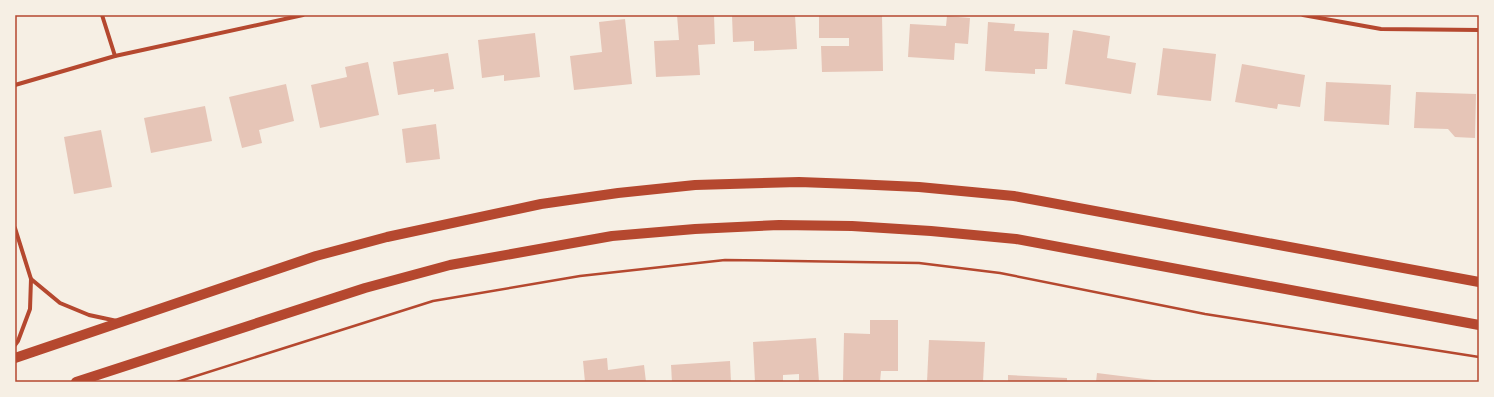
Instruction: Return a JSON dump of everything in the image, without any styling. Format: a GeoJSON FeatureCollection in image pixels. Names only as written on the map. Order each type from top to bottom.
{"type":"FeatureCollection","features":[{"type":"Feature","properties":{"kind":"main road"},"geometry":{"type":"LineString","coordinates":[[15,358],[316,256],[387,237],[501,211],[618,193],[688,186],[799,182],[919,187],[1014,196],[1479,282]]}},
{"type":"Feature","properties":{"kind":"main road"},"geometry":{"type":"LineString","coordinates":[[76,382],[365,288],[450,265],[612,236],[695,229],[764,226],[852,226],[931,230],[1016,239],[1479,326]]}},
{"type":"Feature","properties":{"kind":"street"},"geometry":{"type":"LineString","coordinates":[[102,15],[115,56]]}},
{"type":"Feature","properties":{"kind":"street"},"geometry":{"type":"LineString","coordinates":[[15,85],[115,56],[303,15]]}},
{"type":"Feature","properties":{"kind":"street"},"geometry":{"type":"LineString","coordinates":[[1303,15],[1381,29],[1479,30]]}},
{"type":"Feature","properties":{"kind":"street"},"geometry":{"type":"LineString","coordinates":[[15,228],[31,279],[30,309],[18,342],[15,345]]}},
{"type":"Feature","properties":{"kind":"street"},"geometry":{"type":"LineString","coordinates":[[31,279],[60,303],[88,316],[121,322]]}},
{"type":"Feature","properties":{"kind":"path"},"geometry":{"type":"LineString","coordinates":[[177,382],[433,301],[580,276],[725,260],[919,263],[1000,273],[1205,314],[1479,357]]}},
{"type":"Feature","properties":{"kind":"building"},"geometry":{"type":"Polygon","coordinates":[[[677,15],[714,15],[715,44],[698,45],[700,75],[656,77],[654,41],[679,40],[677,15]]]}},
{"type":"Feature","properties":{"kind":"building"},"geometry":{"type":"Polygon","coordinates":[[[732,15],[795,15],[797,49],[754,51],[754,41],[733,42],[732,15]]]}},
{"type":"Feature","properties":{"kind":"building"},"geometry":{"type":"Polygon","coordinates":[[[819,15],[882,15],[883,71],[822,72],[821,46],[849,46],[849,38],[819,38],[819,15]]]}},
{"type":"Feature","properties":{"kind":"building"},"geometry":{"type":"Polygon","coordinates":[[[947,16],[970,18],[968,44],[955,43],[954,60],[908,57],[910,24],[946,26],[947,16]]]}},
{"type":"Feature","properties":{"kind":"building"},"geometry":{"type":"Polygon","coordinates":[[[625,19],[632,84],[574,90],[570,56],[602,52],[599,22],[625,19]]]}},
{"type":"Feature","properties":{"kind":"building"},"geometry":{"type":"Polygon","coordinates":[[[988,22],[1015,24],[1014,31],[1049,33],[1047,69],[1035,69],[1035,74],[985,71],[988,22]]]}},
{"type":"Feature","properties":{"kind":"building"},"geometry":{"type":"Polygon","coordinates":[[[1073,30],[1110,36],[1107,58],[1136,63],[1131,94],[1065,84],[1073,30]]]}},
{"type":"Feature","properties":{"kind":"building"},"geometry":{"type":"Polygon","coordinates":[[[535,33],[540,77],[504,81],[504,75],[482,78],[478,40],[535,33]]]}},
{"type":"Feature","properties":{"kind":"building"},"geometry":{"type":"Polygon","coordinates":[[[1163,48],[1216,54],[1211,101],[1157,95],[1163,48]]]}},
{"type":"Feature","properties":{"kind":"building"},"geometry":{"type":"Polygon","coordinates":[[[448,53],[454,89],[434,92],[434,89],[398,95],[393,62],[448,53]]]}},
{"type":"Feature","properties":{"kind":"building"},"geometry":{"type":"Polygon","coordinates":[[[368,62],[379,115],[320,128],[311,85],[347,77],[345,67],[368,62]]]}},
{"type":"Feature","properties":{"kind":"building"},"geometry":{"type":"Polygon","coordinates":[[[1242,64],[1305,75],[1300,107],[1278,104],[1277,109],[1235,102],[1242,64]]]}},
{"type":"Feature","properties":{"kind":"building"},"geometry":{"type":"Polygon","coordinates":[[[1326,82],[1391,85],[1389,125],[1324,121],[1326,82]]]}},
{"type":"Feature","properties":{"kind":"building"},"geometry":{"type":"Polygon","coordinates":[[[286,84],[294,121],[259,130],[262,143],[242,148],[229,97],[286,84]]]}},
{"type":"Feature","properties":{"kind":"building"},"geometry":{"type":"Polygon","coordinates":[[[1416,92],[1476,94],[1475,138],[1455,137],[1448,129],[1414,128],[1416,92]]]}},
{"type":"Feature","properties":{"kind":"building"},"geometry":{"type":"Polygon","coordinates":[[[205,106],[212,141],[151,153],[144,118],[205,106]]]}},
{"type":"Feature","properties":{"kind":"building"},"geometry":{"type":"Polygon","coordinates":[[[436,124],[440,159],[406,163],[402,129],[436,124]]]}},
{"type":"Feature","properties":{"kind":"building"},"geometry":{"type":"Polygon","coordinates":[[[101,130],[112,187],[74,194],[64,137],[101,130]]]}},
{"type":"Feature","properties":{"kind":"building"},"geometry":{"type":"Polygon","coordinates":[[[870,320],[898,320],[898,371],[881,371],[880,382],[843,382],[844,333],[870,334],[870,320]]]}},
{"type":"Feature","properties":{"kind":"building"},"geometry":{"type":"Polygon","coordinates":[[[816,338],[819,382],[799,382],[799,374],[783,375],[783,382],[755,382],[753,342],[816,338]]]}},
{"type":"Feature","properties":{"kind":"building"},"geometry":{"type":"Polygon","coordinates":[[[929,340],[985,342],[983,382],[927,382],[929,340]]]}},
{"type":"Feature","properties":{"kind":"building"},"geometry":{"type":"Polygon","coordinates":[[[607,358],[608,370],[644,365],[646,382],[585,382],[583,361],[607,358]]]}},
{"type":"Feature","properties":{"kind":"building"},"geometry":{"type":"Polygon","coordinates":[[[730,361],[731,382],[672,382],[671,365],[730,361]]]}},
{"type":"Feature","properties":{"kind":"building"},"geometry":{"type":"Polygon","coordinates":[[[1097,373],[1161,381],[1161,382],[1096,382],[1097,373]]]}},
{"type":"Feature","properties":{"kind":"building"},"geometry":{"type":"Polygon","coordinates":[[[1008,375],[1067,378],[1067,382],[1008,382],[1008,375]]]}}]}
